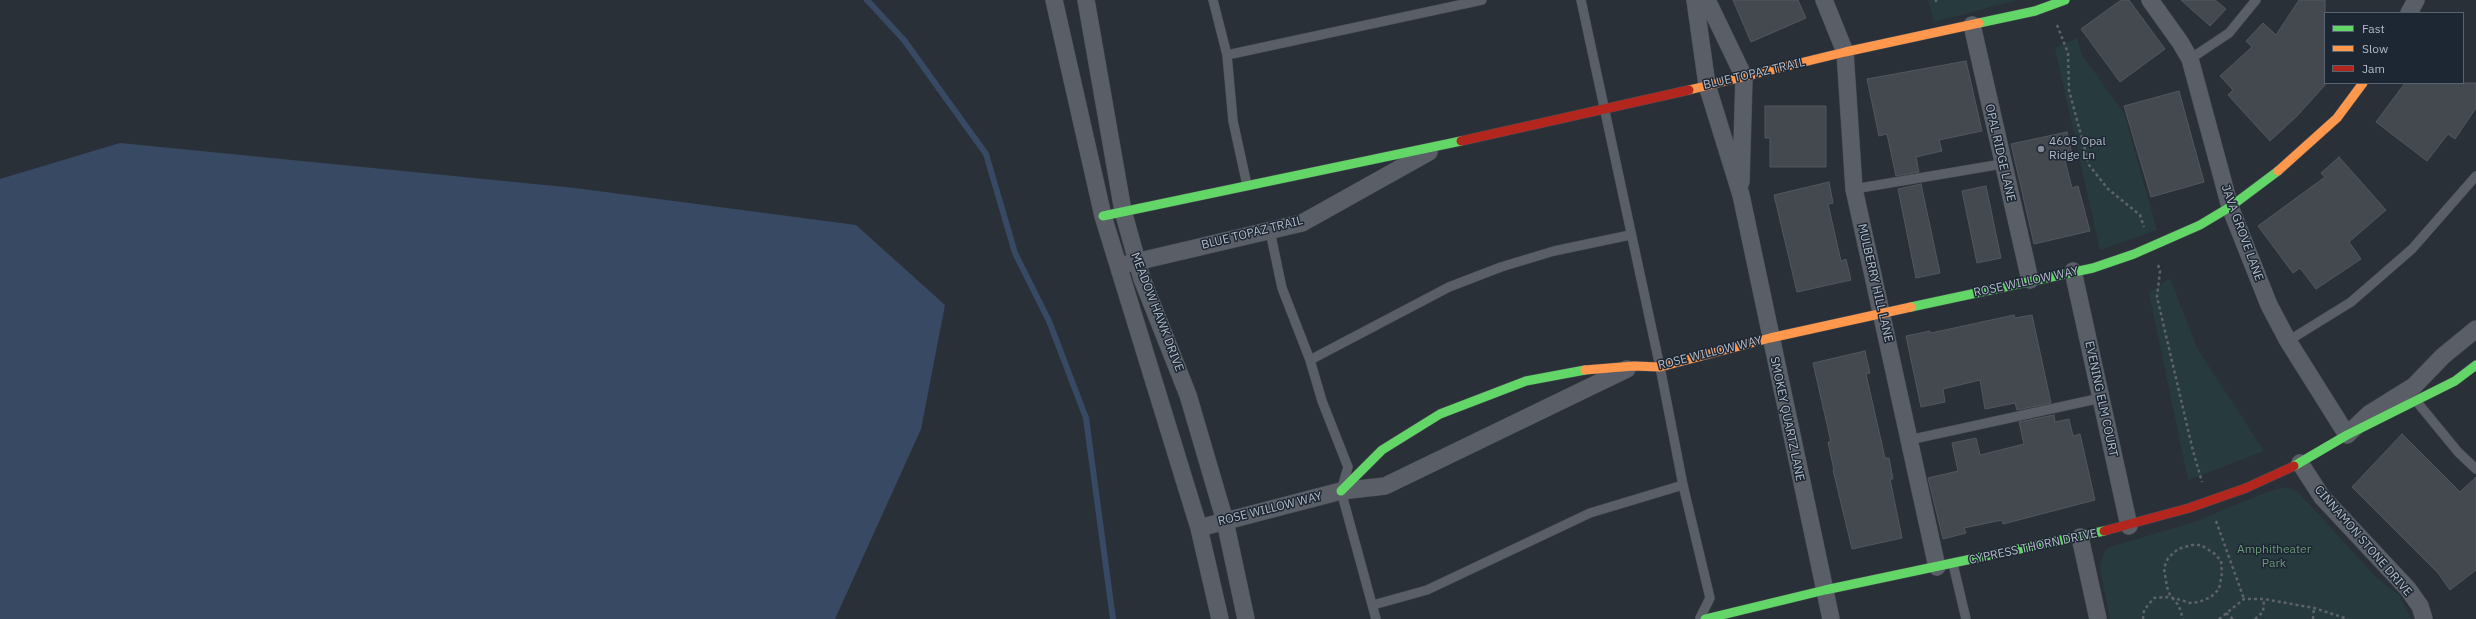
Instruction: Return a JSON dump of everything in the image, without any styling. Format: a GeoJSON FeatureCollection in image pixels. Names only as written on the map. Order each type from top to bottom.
{"type":"FeatureCollection","features":[{"type":"Feature","properties":{"kind":"street","name":"MEADOW HAWK DRIVE"},"geometry":{"type":"LineString","coordinates":[[1054,0],[1103,216],[1199,528],[1220,619]]}},
{"type":"Feature","properties":{"kind":"street","name":"MEADOW HAWK DRIVE"},"geometry":{"type":"LineString","coordinates":[[1086,0],[1123,211],[1136,261],[1188,395],[1224,521],[1246,619]]}},
{"type":"Feature","properties":{"kind":"street","name":"SMOKEY QUARTZ LANE"},"geometry":{"type":"LineString","coordinates":[[1695,0],[1707,85],[1741,195],[1770,338],[1831,619]]}},
{"type":"Feature","properties":{"kind":"street","name":"SMOKEY QUARTZ LANE"},"geometry":{"type":"LineString","coordinates":[[1707,0],[1744,77],[1741,195]]}},
{"type":"Feature","properties":{"kind":"street","name":"MULBERRY HILL LANE"},"geometry":{"type":"LineString","coordinates":[[1824,0],[1845,52],[1854,189],[1883,314],[1909,440],[1945,565]]}},
{"type":"Feature","properties":{"kind":"street","name":"BLUE TOPAZ TRAIL"},"geometry":{"type":"LineString","coordinates":[[1103,216],[1605,110],[1845,52],[2035,11],[2065,0]]}},
{"type":"Feature","properties":{"kind":"street","name":"JAVA GROVE LANE"},"geometry":{"type":"LineString","coordinates":[[2150,0],[2180,42],[2190,59],[2230,207],[2269,305],[2288,341],[2347,435]]}},
{"type":"Feature","properties":{"kind":"street"},"geometry":{"type":"LineString","coordinates":[[2410,12],[2416,0]]}},
{"type":"Feature","properties":{"kind":"street","name":"OPAL RIDGE LANE"},"geometry":{"type":"LineString","coordinates":[[1972,25],[2002,164],[2030,280]]}},
{"type":"Feature","properties":{"kind":"street","name":"ROSE WILLOW WAY"},"geometry":{"type":"LineString","coordinates":[[1341,491],[1382,450],[1440,414],[1526,381],[1575,371],[1634,366],[1660,367],[1770,338],[2030,280],[2093,268],[2152,247],[2200,225],[2230,207],[2287,165],[2337,118],[2362,84]]}},
{"type":"Feature","properties":{"kind":"street","name":"BLUE TOPAZ TRAIL"},"geometry":{"type":"LineString","coordinates":[[1119,267],[1136,261],[1302,223],[1441,145]]}},
{"type":"Feature","properties":{"kind":"street","name":"EVENING ELM COURT"},"geometry":{"type":"LineString","coordinates":[[2073,272],[2129,526]]}},
{"type":"Feature","properties":{"kind":"street","name":"CYPRESS THORN DRIVE"},"geometry":{"type":"LineString","coordinates":[[2347,435],[2369,414],[2414,386],[2443,356],[2476,329]]}},
{"type":"Feature","properties":{"kind":"street","name":"CYPRESS THORN DRIVE"},"geometry":{"type":"LineString","coordinates":[[1705,619],[1825,590],[2129,526],[2209,502],[2246,488],[2300,463],[2347,435],[2417,402],[2455,381],[2476,365]]}},
{"type":"Feature","properties":{"kind":"street","name":"ROSE WILLOW WAY"},"geometry":{"type":"LineString","coordinates":[[1199,528],[1341,491],[1385,486],[1634,366]]}},
{"type":"Feature","properties":{"kind":"street","name":"CINNAMON STONE DRIVE"},"geometry":{"type":"LineString","coordinates":[[2300,463],[2322,497],[2408,589],[2420,606],[2424,619]]}},
{"type":"Feature","properties":{"kind":"street"},"geometry":{"type":"LineString","coordinates":[[2080,537],[2098,619]]}},
{"type":"Feature","properties":{"kind":"lane"},"geometry":{"type":"LineString","coordinates":[[1213,0],[1227,55],[1233,121],[1246,185]]}},
{"type":"Feature","properties":{"kind":"lane"},"geometry":{"type":"LineString","coordinates":[[1227,55],[1482,0]]}},
{"type":"Feature","properties":{"kind":"lane"},"geometry":{"type":"LineString","coordinates":[[1581,0],[1630,235],[1660,367],[1683,485],[1710,598],[1699,619]]}},
{"type":"Feature","properties":{"kind":"lane"},"geometry":{"type":"LineString","coordinates":[[2190,59],[2229,34],[2256,0]]}},
{"type":"Feature","properties":{"kind":"lane"},"geometry":{"type":"LineString","coordinates":[[1854,189],[2002,164]]}},
{"type":"Feature","properties":{"kind":"lane"},"geometry":{"type":"LineString","coordinates":[[2288,341],[2357,298],[2412,249],[2476,176]]}},
{"type":"Feature","properties":{"kind":"lane"},"geometry":{"type":"LineString","coordinates":[[1270,231],[1282,288],[1310,360],[1322,401],[1348,467],[1341,491],[1376,619]]}},
{"type":"Feature","properties":{"kind":"lane"},"geometry":{"type":"LineString","coordinates":[[1310,360],[1455,284],[1501,267],[1546,254],[1630,235]]}},
{"type":"Feature","properties":{"kind":"lane"},"geometry":{"type":"LineString","coordinates":[[1909,440],[2101,398]]}},
{"type":"Feature","properties":{"kind":"lane"},"geometry":{"type":"LineString","coordinates":[[2417,402],[2458,452],[2476,469]]}},
{"type":"Feature","properties":{"kind":"lane"},"geometry":{"type":"LineString","coordinates":[[1373,605],[1427,590],[1590,513],[1683,485]]}},
{"type":"Feature","properties":{"kind":"lane"},"geometry":{"type":"LineString","coordinates":[[1945,565],[1966,619]]}},
{"type":"Feature","properties":{"kind":"path"},"geometry":{"type":"LineString","coordinates":[[2055,19],[2068,53],[2069,90],[2089,165],[2108,189],[2140,215],[2160,271],[2157,297],[2192,451],[2244,599]]}},
{"type":"Feature","properties":{"kind":"path"},"geometry":{"type":"LineString","coordinates":[[2143,619],[2144,610],[2154,598],[2167,596],[2173,598],[2181,600],[2190,603],[2199,602],[2211,597],[2219,589],[2222,573],[2221,561],[2215,554],[2201,546],[2192,544],[2178,549],[2168,558],[2164,568],[2167,587],[2170,595],[2175,600],[2179,606],[2183,619]]}},
{"type":"Feature","properties":{"kind":"path"},"geometry":{"type":"LineString","coordinates":[[2219,619],[2244,599],[2264,599],[2314,608],[2348,619]]}},
{"type":"Feature","properties":{"kind":"path"},"geometry":{"type":"LineString","coordinates":[[2255,619],[2263,612],[2264,599]]}},
{"type":"Feature","properties":{"kind":"path"},"geometry":{"type":"LineString","coordinates":[[2313,619],[2314,608]]}},
{"type":"Feature","properties":{"kind":"path"},"geometry":{"type":"LineString","coordinates":[[2226,613],[2233,619]]}},
{"type":"Feature","properties":{"kind":"green space"},"geometry":{"type":"Polygon","coordinates":[[[1928,0],[2018,0],[1934,22],[1928,0]]]}},
{"type":"Feature","properties":{"kind":"green space"},"geometry":{"type":"Polygon","coordinates":[[[2077,38],[2082,55],[2124,113],[2157,230],[2100,250],[2055,48],[2077,38]]]}},
{"type":"Feature","properties":{"kind":"green space"},"geometry":{"type":"Polygon","coordinates":[[[2170,278],[2197,348],[2264,451],[2188,480],[2149,293],[2170,278]]]}},
{"type":"Feature","properties":{"kind":"green space","name":"Amphitheater Park"},"geometry":{"type":"Polygon","coordinates":[[[2282,488],[2289,488],[2298,492],[2376,577],[2399,595],[2411,619],[2110,619],[2100,568],[2104,552],[2109,547],[2195,522],[2262,494],[2282,488]]]}},
{"type":"Feature","properties":{"kind":"water"},"geometry":{"type":"Polygon","coordinates":[[[120,143],[575,188],[856,225],[945,305],[921,429],[835,619],[0,619],[0,179],[120,143]]]}},
{"type":"Feature","properties":{"kind":"building"},"geometry":{"type":"Polygon","coordinates":[[[1733,0],[1798,0],[1806,18],[1751,42],[1733,0]]]}},
{"type":"Feature","properties":{"kind":"building"},"geometry":{"type":"Polygon","coordinates":[[[2121,0],[2129,0],[2165,49],[2120,82],[2081,29],[2121,0]]]}},
{"type":"Feature","properties":{"kind":"building"},"geometry":{"type":"Polygon","coordinates":[[[2181,0],[2215,0],[2226,9],[2210,26],[2181,0]]]}},
{"type":"Feature","properties":{"kind":"building"},"geometry":{"type":"Polygon","coordinates":[[[2299,0],[2325,0],[2325,85],[2297,116],[2270,141],[2228,95],[2233,90],[2220,76],[2252,47],[2246,41],[2263,23],[2276,35],[2299,0]]]}},
{"type":"Feature","properties":{"kind":"building"},"geometry":{"type":"Polygon","coordinates":[[[1966,61],[1982,131],[1939,140],[1942,151],[1916,157],[1919,172],[1896,176],[1887,134],[1879,136],[1867,79],[1966,61]]]}},
{"type":"Feature","properties":{"kind":"building"},"geometry":{"type":"Polygon","coordinates":[[[2476,83],[2476,108],[2455,139],[2448,134],[2427,161],[2376,122],[2404,84],[2476,83]]]}},
{"type":"Feature","properties":{"kind":"building"},"geometry":{"type":"Polygon","coordinates":[[[2179,91],[2204,182],[2151,197],[2124,106],[2179,91]]]}},
{"type":"Feature","properties":{"kind":"building"},"geometry":{"type":"Polygon","coordinates":[[[1765,106],[1826,106],[1826,167],[1770,167],[1770,138],[1765,138],[1765,106]]]}},
{"type":"Feature","properties":{"kind":"building"},"geometry":{"type":"Polygon","coordinates":[[[2067,132],[2072,154],[2064,156],[2072,188],[2078,186],[2090,231],[2034,244],[2011,144],[2067,132]]]}},
{"type":"Feature","properties":{"kind":"building"},"geometry":{"type":"Polygon","coordinates":[[[2339,157],[2386,210],[2349,242],[2361,259],[2316,289],[2300,268],[2293,273],[2258,226],[2325,177],[2321,173],[2339,157]]]}},
{"type":"Feature","properties":{"kind":"building"},"geometry":{"type":"Polygon","coordinates":[[[1829,182],[1833,203],[1828,204],[1841,261],[1846,259],[1851,280],[1797,292],[1774,195],[1829,182]]]}},
{"type":"Feature","properties":{"kind":"building"},"geometry":{"type":"Polygon","coordinates":[[[1921,184],[1940,273],[1916,278],[1898,189],[1921,184]]]}},
{"type":"Feature","properties":{"kind":"building"},"geometry":{"type":"Polygon","coordinates":[[[1986,186],[2001,258],[1977,263],[1962,191],[1986,186]]]}},
{"type":"Feature","properties":{"kind":"building"},"geometry":{"type":"Polygon","coordinates":[[[2014,315],[2015,318],[2032,315],[2051,403],[2017,410],[2015,403],[1985,409],[1980,380],[1943,389],[1945,402],[1921,407],[1906,336],[1930,331],[1931,333],[2014,315]]]}},
{"type":"Feature","properties":{"kind":"building"},"geometry":{"type":"Polygon","coordinates":[[[1865,351],[1870,373],[1866,374],[1885,458],[1889,458],[1893,479],[1890,479],[1902,538],[1852,549],[1833,470],[1828,442],[1831,442],[1813,363],[1865,351]]]}},
{"type":"Feature","properties":{"kind":"building"},"geometry":{"type":"Polygon","coordinates":[[[2054,415],[2055,422],[2069,419],[2073,436],[2080,434],[2095,500],[2003,524],[2002,520],[1964,528],[1966,533],[1943,539],[1928,478],[1958,471],[1952,443],[1976,438],[1980,455],[2024,444],[2019,422],[2054,415]]]}},
{"type":"Feature","properties":{"kind":"building"},"geometry":{"type":"Polygon","coordinates":[[[2402,434],[2460,492],[2476,477],[2476,570],[2450,590],[2438,573],[2352,487],[2402,434]]]}},
{"type":"Feature","properties":{"kind":"waterway"},"geometry":{"type":"LineString","coordinates":[[867,0],[904,40],[986,154],[1015,253],[1049,321],[1086,418],[1113,619]]}},
{"type":"Feature","properties":{"kind":"traffic: fast"},"geometry":{"type":"LineString","coordinates":[[1979,23],[2035,11],[2065,0]]}},
{"type":"Feature","properties":{"kind":"traffic: fast"},"geometry":{"type":"LineString","coordinates":[[1103,216],[1461,141]]}},
{"type":"Feature","properties":{"kind":"traffic: fast"},"geometry":{"type":"LineString","coordinates":[[1911,307],[2093,268],[2134,254],[2200,225],[2230,207],[2278,171]]}},
{"type":"Feature","properties":{"kind":"traffic: fast"},"geometry":{"type":"LineString","coordinates":[[2294,466],[2347,435],[2455,381],[2476,365]]}},
{"type":"Feature","properties":{"kind":"traffic: fast"},"geometry":{"type":"LineString","coordinates":[[1341,491],[1382,450],[1440,414],[1526,381],[1585,370]]}},
{"type":"Feature","properties":{"kind":"traffic: fast"},"geometry":{"type":"LineString","coordinates":[[1705,619],[1825,590],[2104,531]]}},
{"type":"Feature","properties":{"kind":"traffic: slow"},"geometry":{"type":"LineString","coordinates":[[1689,90],[1845,52],[1979,23]]}},
{"type":"Feature","properties":{"kind":"traffic: slow"},"geometry":{"type":"LineString","coordinates":[[2278,171],[2337,118],[2362,84]]}},
{"type":"Feature","properties":{"kind":"traffic: slow"},"geometry":{"type":"LineString","coordinates":[[1585,370],[1634,366],[1660,367],[1770,338],[1911,307]]}},
{"type":"Feature","properties":{"kind":"traffic: jam"},"geometry":{"type":"LineString","coordinates":[[1461,141],[1689,90]]}},
{"type":"Feature","properties":{"kind":"traffic: jam"},"geometry":{"type":"LineString","coordinates":[[2104,531],[2189,508],[2246,488],[2294,466]]}},
{"type":"Feature","properties":{"kind":"place","name":"4605 Opal Ridge Ln"},"geometry":{"type":"Point","coordinates":[2041,149]}}]}
